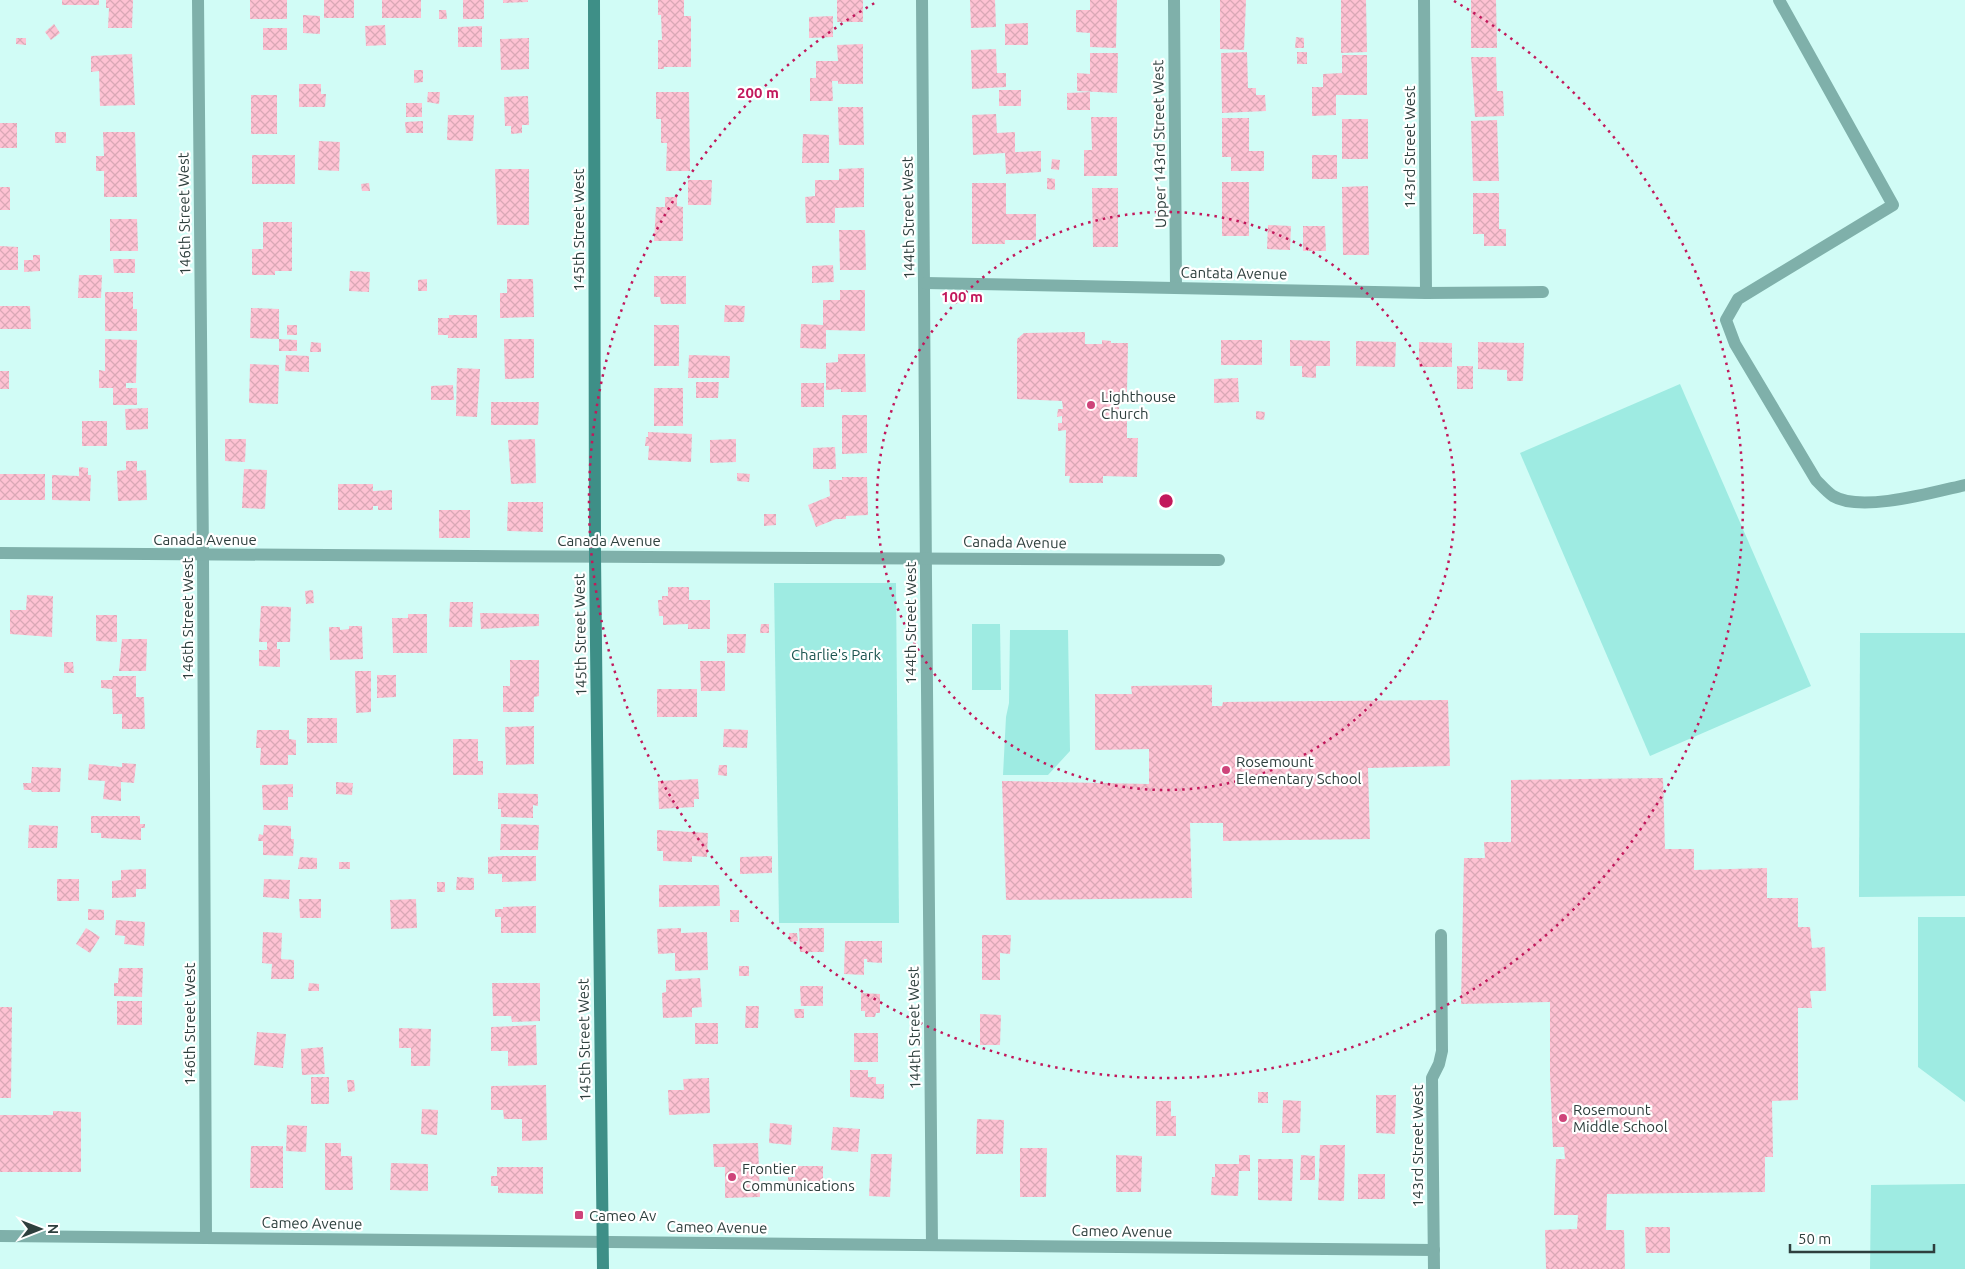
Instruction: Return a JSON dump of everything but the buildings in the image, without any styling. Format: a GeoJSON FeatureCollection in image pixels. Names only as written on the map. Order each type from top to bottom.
{"type":"FeatureCollection","features":[{"type":"Feature","properties":{"kind":"street","name":"146th Street West"},"geometry":{"type":"LineString","coordinates":[[198,0],[206,1238]]}},
{"type":"Feature","properties":{"kind":"street","name":"145th Street West"},"geometry":{"type":"LineString","coordinates":[[594,0],[595,556],[602,1269]]}},
{"type":"Feature","properties":{"kind":"street","name":"144th Street West"},"geometry":{"type":"LineString","coordinates":[[922,0],[932,1245]]}},
{"type":"Feature","properties":{"kind":"street","name":"Upper 143rd Street West"},"geometry":{"type":"LineString","coordinates":[[1174,0],[1176,288]]}},
{"type":"Feature","properties":{"kind":"street","name":"143rd Street West"},"geometry":{"type":"LineString","coordinates":[[1424,0],[1426,293]]}},
{"type":"Feature","properties":{"kind":"street"},"geometry":{"type":"LineString","coordinates":[[1779,0],[1893,205],[1738,299],[1726,320],[1735,344],[1816,480],[1834,497],[1859,503],[1896,500],[1965,485]]}},
{"type":"Feature","properties":{"kind":"street","name":"Cantata Avenue"},"geometry":{"type":"LineString","coordinates":[[925,283],[1426,293],[1543,292]]}},
{"type":"Feature","properties":{"kind":"street","name":"Canada Avenue"},"geometry":{"type":"LineString","coordinates":[[0,553],[203,556],[926,557],[1219,560]]}},
{"type":"Feature","properties":{"kind":"street","name":"143rd Street West"},"geometry":{"type":"LineString","coordinates":[[1434,1269],[1432,1078],[1439,1064],[1442,1051],[1441,935]]}},
{"type":"Feature","properties":{"kind":"street","name":"Cameo Avenue"},"geometry":{"type":"LineString","coordinates":[[0,1236],[1434,1250]]}},
{"type":"Feature","properties":{"kind":"green space"},"geometry":{"type":"Polygon","coordinates":[[[1680,384],[1811,686],[1650,756],[1520,453],[1680,384]]]}},
{"type":"Feature","properties":{"kind":"green space","name":"Charlie's Park"},"geometry":{"type":"Polygon","coordinates":[[[774,583],[896,583],[899,923],[779,923],[774,583]]]}},
{"type":"Feature","properties":{"kind":"green space"},"geometry":{"type":"Polygon","coordinates":[[[972,624],[1000,624],[1001,690],[972,690],[972,624]]]}},
{"type":"Feature","properties":{"kind":"green space"},"geometry":{"type":"Polygon","coordinates":[[[1010,630],[1068,630],[1070,751],[1048,775],[1003,775],[1006,717],[1009,703],[1010,630]]]}},
{"type":"Feature","properties":{"kind":"green space"},"geometry":{"type":"Polygon","coordinates":[[[1860,633],[1965,633],[1965,896],[1859,897],[1860,633]]]}},
{"type":"Feature","properties":{"kind":"green space"},"geometry":{"type":"Polygon","coordinates":[[[1918,917],[1965,917],[1965,1102],[1918,1067],[1918,917]]]}},
{"type":"Feature","properties":{"kind":"green space"},"geometry":{"type":"Polygon","coordinates":[[[1965,1184],[1965,1269],[1870,1269],[1871,1185],[1965,1184]]]}},
{"type":"Feature","properties":{"kind":"place","name":"Lighthouse Church"},"geometry":{"type":"Point","coordinates":[1091,405]}},
{"type":"Feature","properties":{"kind":"place","name":"Rosemount Elementary School"},"geometry":{"type":"Point","coordinates":[1226,770]}},
{"type":"Feature","properties":{"kind":"place","name":"Rosemount Middle School"},"geometry":{"type":"Point","coordinates":[1563,1118]}},
{"type":"Feature","properties":{"kind":"place","name":"Frontier Communications"},"geometry":{"type":"Point","coordinates":[732,1177]}},
{"type":"Feature","properties":{"kind":"place","name":"Cameo Av"},"geometry":{"type":"Point","coordinates":[579,1215]}}]}
